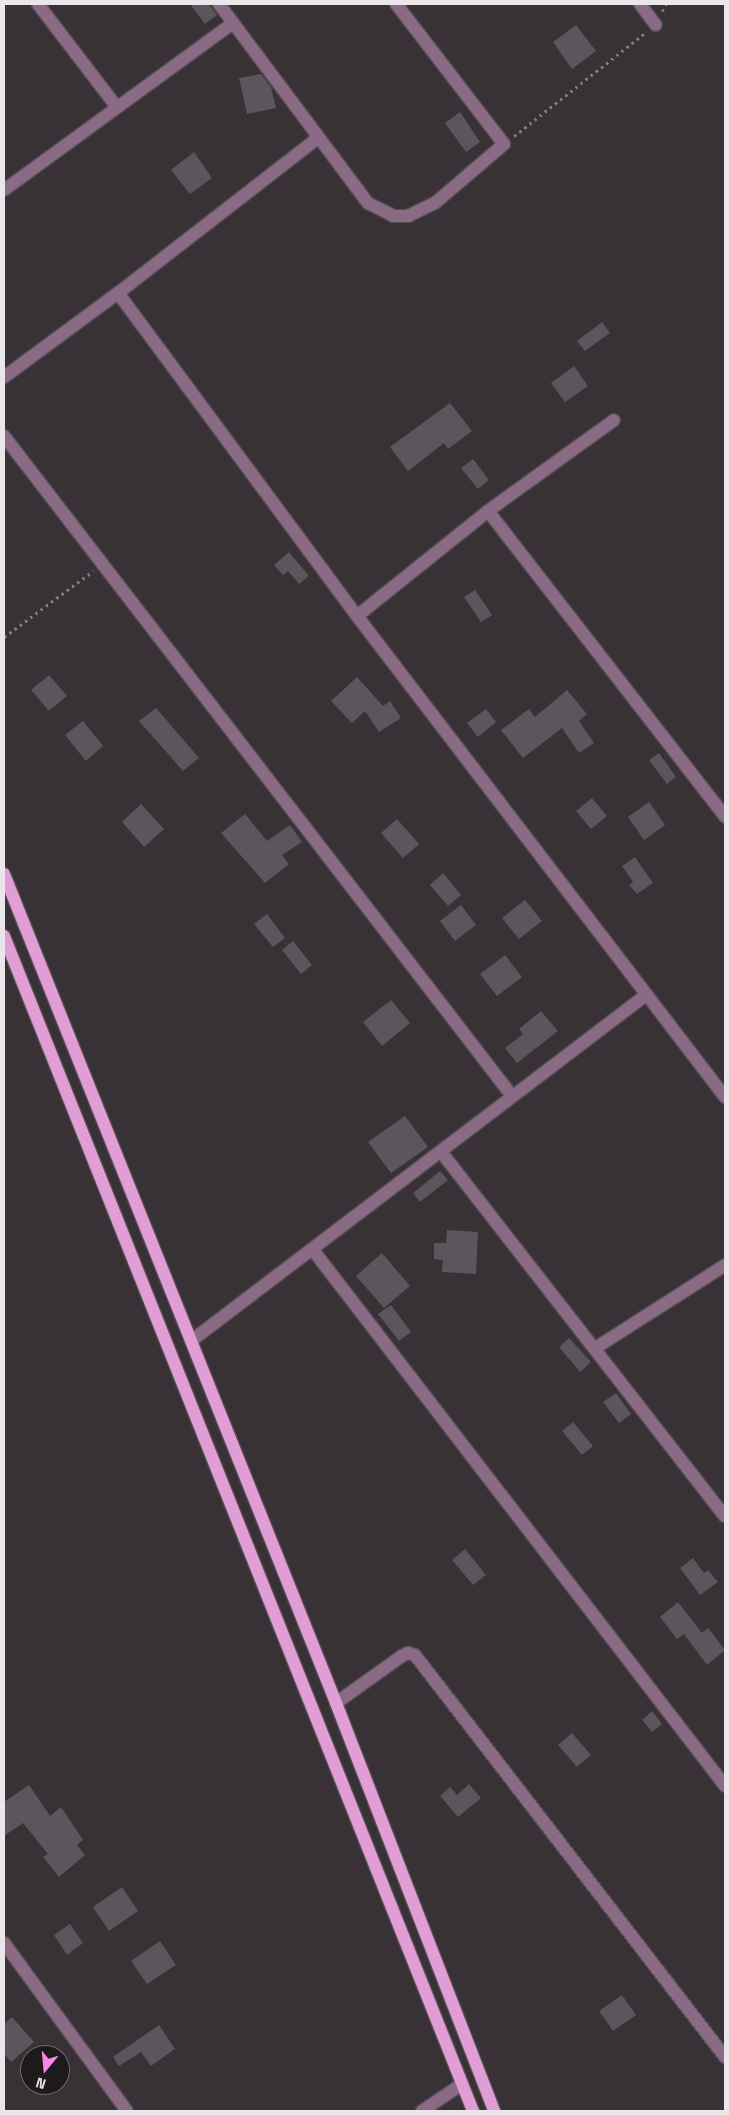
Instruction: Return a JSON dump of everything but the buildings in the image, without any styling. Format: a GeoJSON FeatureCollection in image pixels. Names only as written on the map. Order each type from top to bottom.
{"type":"FeatureCollection","features":[{"type":"Feature","properties":{"kind":"main road"},"geometry":{"type":"LineString","coordinates":[[4,874],[336,1703],[494,2111]]}},
{"type":"Feature","properties":{"kind":"main road"},"geometry":{"type":"LineString","coordinates":[[4,936],[473,2111]]}},
{"type":"Feature","properties":{"kind":"street"},"geometry":{"type":"LineString","coordinates":[[38,4],[116,106]]}},
{"type":"Feature","properties":{"kind":"street"},"geometry":{"type":"LineString","coordinates":[[219,4],[368,203],[393,216],[408,216],[435,203],[504,144],[396,4]]}},
{"type":"Feature","properties":{"kind":"street"},"geometry":{"type":"LineString","coordinates":[[640,4],[656,24]]}},
{"type":"Feature","properties":{"kind":"street"},"geometry":{"type":"LineString","coordinates":[[4,190],[116,106],[233,23]]}},
{"type":"Feature","properties":{"kind":"street"},"geometry":{"type":"LineString","coordinates":[[4,377],[118,293],[318,138]]}},
{"type":"Feature","properties":{"kind":"street"},"geometry":{"type":"LineString","coordinates":[[118,293],[356,616],[725,1097]]}},
{"type":"Feature","properties":{"kind":"street"},"geometry":{"type":"LineString","coordinates":[[356,616],[488,511],[614,420]]}},
{"type":"Feature","properties":{"kind":"street"},"geometry":{"type":"LineString","coordinates":[[4,436],[512,1096]]}},
{"type":"Feature","properties":{"kind":"street"},"geometry":{"type":"LineString","coordinates":[[488,511],[725,817]]}},
{"type":"Feature","properties":{"kind":"street"},"geometry":{"type":"LineString","coordinates":[[191,1341],[442,1153],[512,1096],[646,995]]}},
{"type":"Feature","properties":{"kind":"street"},"geometry":{"type":"LineString","coordinates":[[442,1153],[597,1348],[725,1516]]}},
{"type":"Feature","properties":{"kind":"street"},"geometry":{"type":"LineString","coordinates":[[313,1250],[725,1786]]}},
{"type":"Feature","properties":{"kind":"street"},"geometry":{"type":"LineString","coordinates":[[597,1348],[725,1264]]}},
{"type":"Feature","properties":{"kind":"street"},"geometry":{"type":"LineString","coordinates":[[336,1703],[402,1656],[408,1653],[415,1655],[725,2057]]}},
{"type":"Feature","properties":{"kind":"street"},"geometry":{"type":"LineString","coordinates":[[4,1943],[127,2111]]}},
{"type":"Feature","properties":{"kind":"street"},"geometry":{"type":"LineString","coordinates":[[422,2111],[462,2084]]}},
{"type":"Feature","properties":{"kind":"path"},"geometry":{"type":"LineString","coordinates":[[504,144],[656,24],[666,4]]}},
{"type":"Feature","properties":{"kind":"path"},"geometry":{"type":"LineString","coordinates":[[4,637],[101,564]]}}]}
